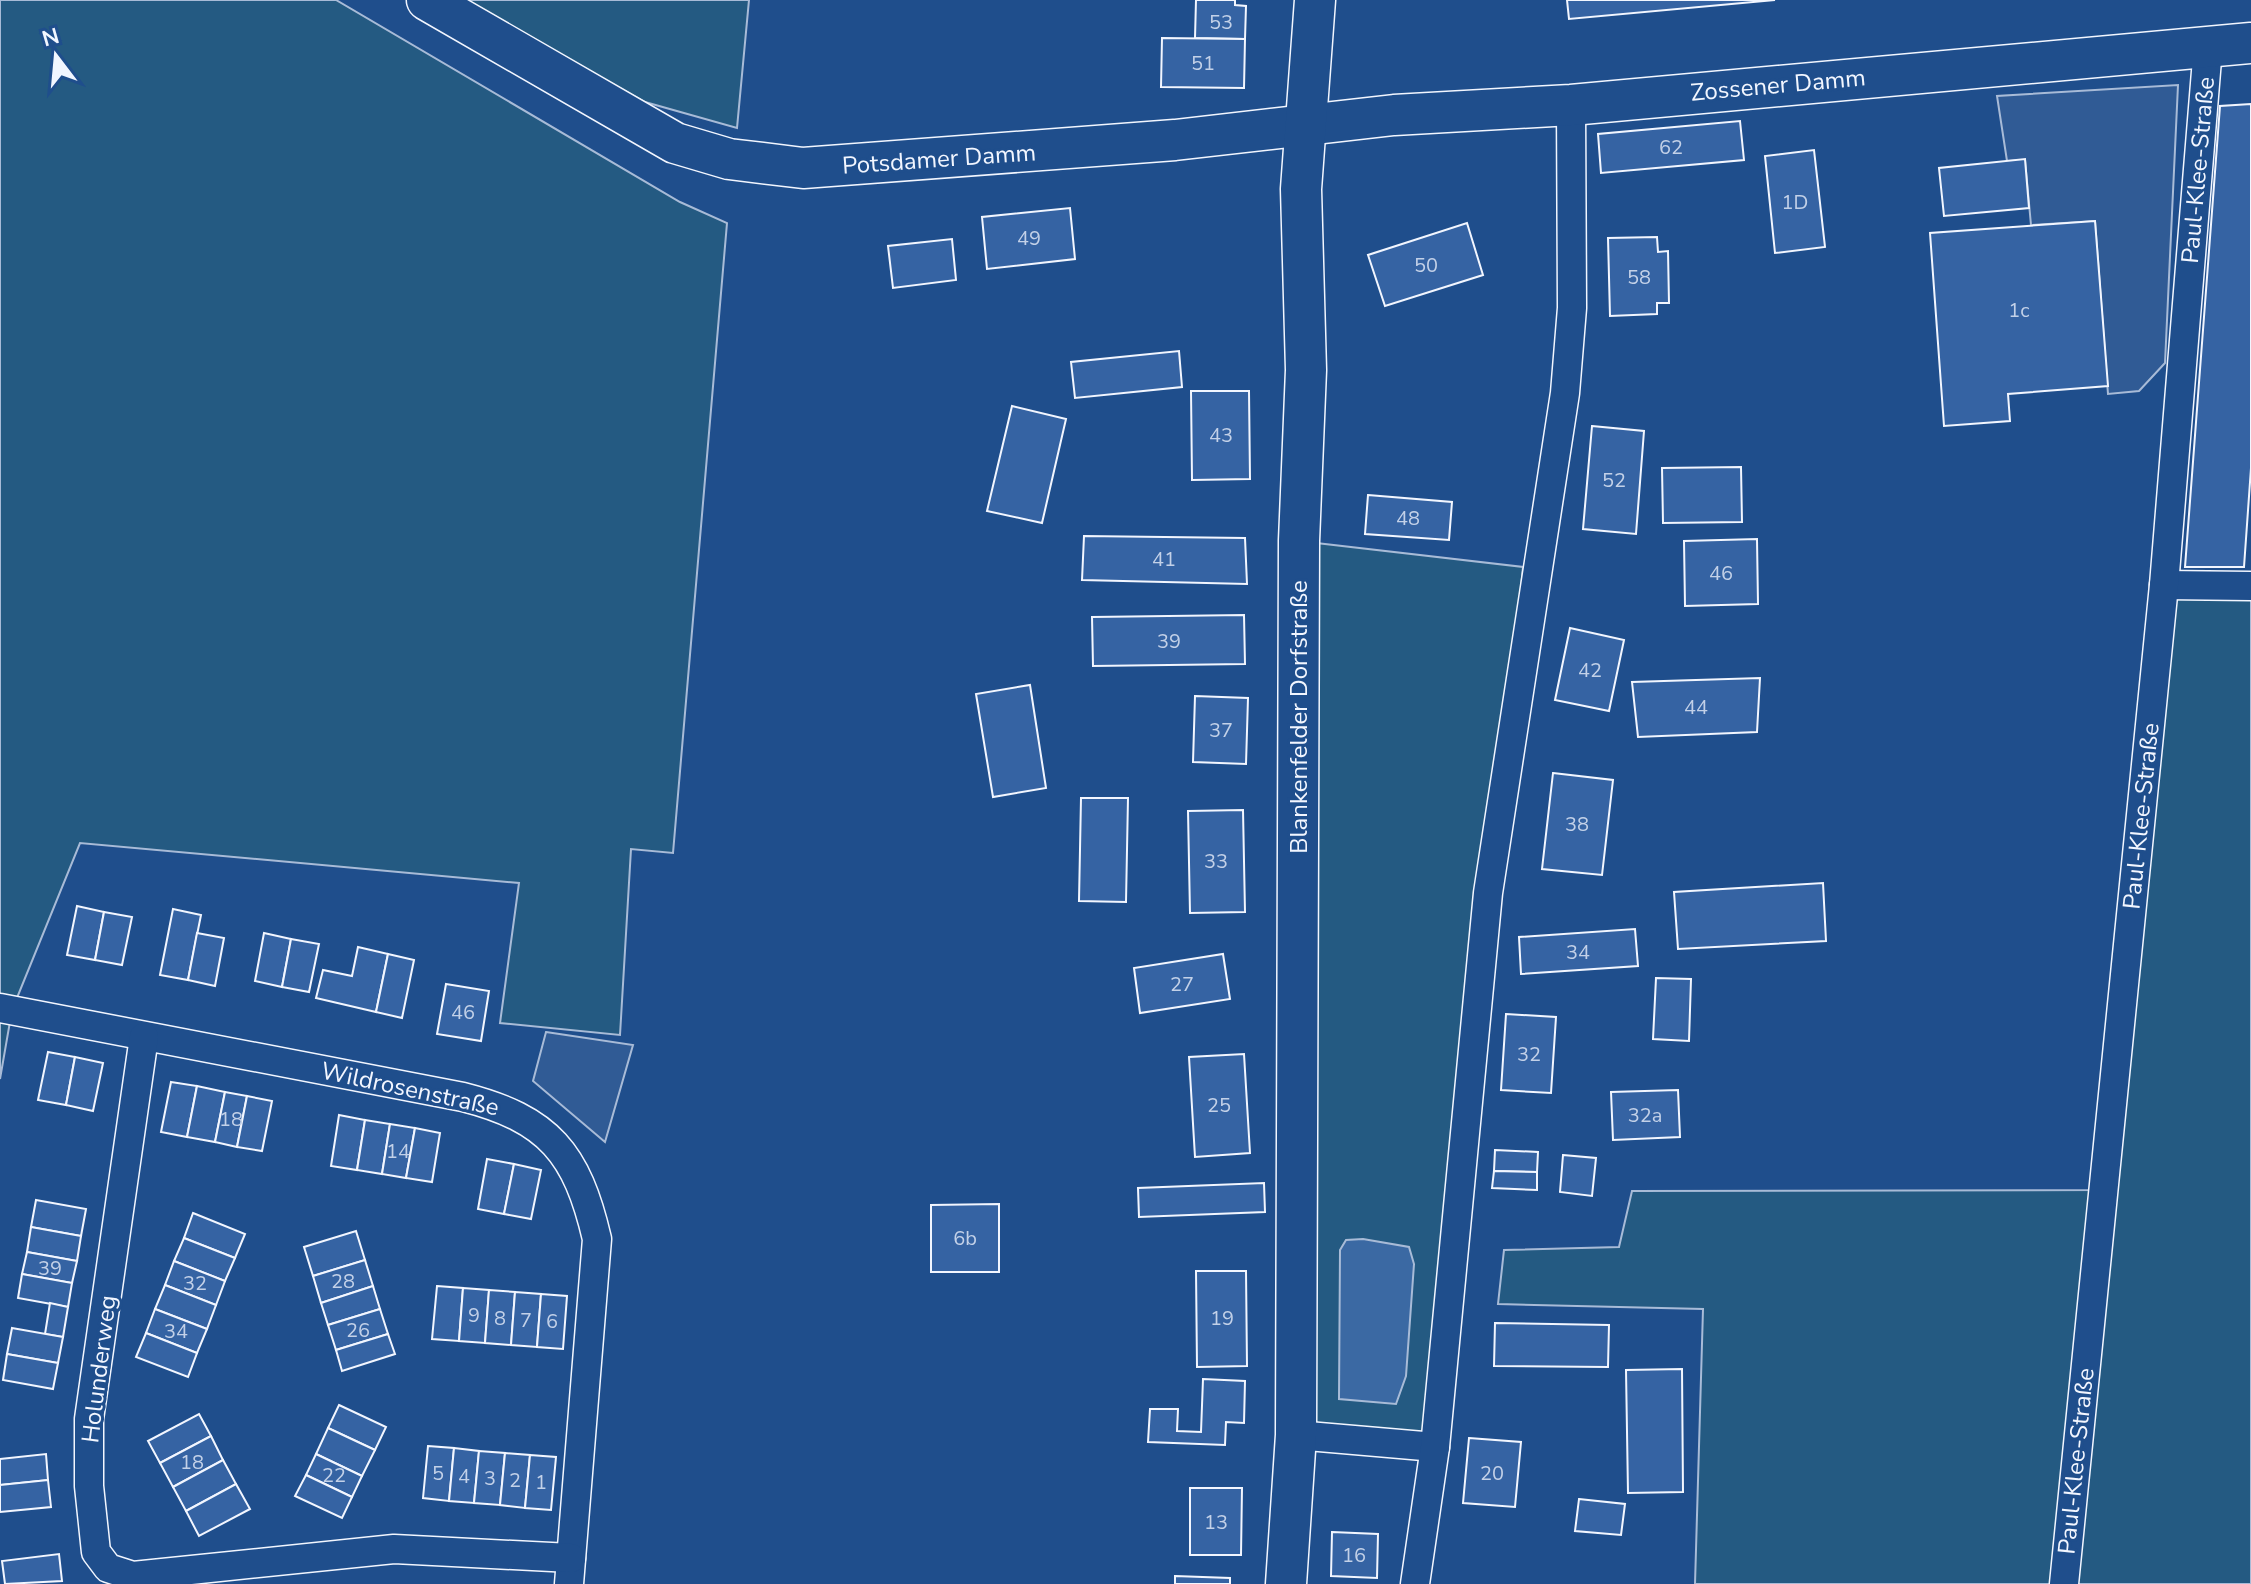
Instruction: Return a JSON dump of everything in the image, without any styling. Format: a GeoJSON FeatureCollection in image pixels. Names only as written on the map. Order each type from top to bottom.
{"type":"FeatureCollection","features":[{"type":"Feature","properties":{"kind":"main road","name":"Potsdamer Damm"},"geometry":{"type":"LineString","coordinates":[[427,0],[675,143],[729,159],[803,168],[1175,140],[1304,125]]}},
{"type":"Feature","properties":{"kind":"main road","name":"Blankenfelder Dorfstraße"},"geometry":{"type":"LineString","coordinates":[[1286,1584],[1296,1435],[1299,541],[1306,370],[1301,189],[1315,0]]}},
{"type":"Feature","properties":{"kind":"main road","name":"Zossener Damm"},"geometry":{"type":"LineString","coordinates":[[1304,125],[1394,115],[1571,105],[2251,43]]}},
{"type":"Feature","properties":{"kind":"street","name":"Paul-Klee-Straße"},"geometry":{"type":"LineString","coordinates":[[2064,1584],[2164,585],[2208,47]]}},
{"type":"Feature","properties":{"kind":"street"},"geometry":{"type":"LineString","coordinates":[[1415,1584],[1435,1447],[1488,893],[1565,393],[1572,308],[1571,105]]}},
{"type":"Feature","properties":{"kind":"street"},"geometry":{"type":"LineString","coordinates":[[2164,585],[2251,586]]}},
{"type":"Feature","properties":{"kind":"street","name":"Wildrosenstraße"},"geometry":{"type":"LineString","coordinates":[[0,1008],[463,1097],[506,1108],[549,1136],[576,1172],[588,1200],[597,1239],[570,1571]]}},
{"type":"Feature","properties":{"kind":"street","name":"Holunderweg"},"geometry":{"type":"LineString","coordinates":[[144,1037],[89,1419],[89,1486],[96,1552],[108,1568],[133,1576],[394,1549],[570,1571]]}},
{"type":"Feature","properties":{"kind":"street"},"geometry":{"type":"LineString","coordinates":[[1296,1435],[1435,1447]]}},
{"type":"Feature","properties":{"kind":"shaded area"},"geometry":{"type":"Polygon","coordinates":[[[0,0],[336,0],[680,202],[727,223],[673,853],[631,849],[620,1035],[500,1023],[519,883],[80,843],[12,1010],[0,1079],[0,0]]]}},
{"type":"Feature","properties":{"kind":"shaded area"},"geometry":{"type":"Polygon","coordinates":[[[462,0],[749,0],[737,128],[645,102],[462,0]]]}},
{"type":"Feature","properties":{"kind":"shaded area"},"geometry":{"type":"Polygon","coordinates":[[[2178,85],[2165,363],[2139,391],[2108,394],[2095,221],[2031,225],[2025,160],[2007,161],[1997,96],[2178,85]]]}},
{"type":"Feature","properties":{"kind":"shaded area"},"geometry":{"type":"Polygon","coordinates":[[[1299,541],[1523,567],[1435,1447],[1296,1435],[1299,541]]]}},
{"type":"Feature","properties":{"kind":"shaded area"},"geometry":{"type":"Polygon","coordinates":[[[2164,585],[2251,586],[2251,1584],[1695,1584],[1703,1309],[1498,1304],[1504,1250],[1619,1247],[1632,1191],[2103,1190],[2164,585]]]}},
{"type":"Feature","properties":{"kind":"shaded area"},"geometry":{"type":"Polygon","coordinates":[[[546,1032],[633,1045],[605,1142],[533,1081],[546,1032]]]}},
{"type":"Feature","properties":{"kind":"shaded area"},"geometry":{"type":"Polygon","coordinates":[[[1363,1239],[1409,1247],[1414,1264],[1406,1376],[1396,1404],[1339,1399],[1340,1250],[1346,1240],[1363,1239]]]}},
{"type":"Feature","properties":{"kind":"building"},"geometry":{"type":"Polygon","coordinates":[[[1196,0],[1235,0],[1235,5],[1246,6],[1245,39],[1195,38],[1196,0]]]}},
{"type":"Feature","properties":{"kind":"building"},"geometry":{"type":"Polygon","coordinates":[[[1567,0],[1775,0],[1569,19],[1567,0]]]}},
{"type":"Feature","properties":{"kind":"building"},"geometry":{"type":"Polygon","coordinates":[[[1162,38],[1245,39],[1244,88],[1161,87],[1162,38]]]}},
{"type":"Feature","properties":{"kind":"building"},"geometry":{"type":"Polygon","coordinates":[[[2251,104],[2251,468],[2244,567],[2185,567],[2220,106],[2251,104]]]}},
{"type":"Feature","properties":{"kind":"building"},"geometry":{"type":"Polygon","coordinates":[[[1740,121],[1744,160],[1601,173],[1598,134],[1740,121]]]}},
{"type":"Feature","properties":{"kind":"building"},"geometry":{"type":"Polygon","coordinates":[[[1814,150],[1825,247],[1775,253],[1765,156],[1814,150]]]}},
{"type":"Feature","properties":{"kind":"building"},"geometry":{"type":"Polygon","coordinates":[[[2025,159],[2029,208],[1944,216],[1939,168],[2025,159]]]}},
{"type":"Feature","properties":{"kind":"building"},"geometry":{"type":"Polygon","coordinates":[[[1070,208],[1075,259],[987,269],[982,217],[1070,208]]]}},
{"type":"Feature","properties":{"kind":"building"},"geometry":{"type":"Polygon","coordinates":[[[2095,221],[2108,386],[2008,394],[2010,421],[1944,426],[1930,233],[2095,221]]]}},
{"type":"Feature","properties":{"kind":"building"},"geometry":{"type":"Polygon","coordinates":[[[1467,223],[1483,275],[1385,306],[1368,255],[1467,223]]]}},
{"type":"Feature","properties":{"kind":"building"},"geometry":{"type":"Polygon","coordinates":[[[1657,237],[1658,252],[1668,251],[1669,303],[1657,303],[1657,314],[1610,316],[1608,238],[1657,237]]]}},
{"type":"Feature","properties":{"kind":"building"},"geometry":{"type":"Polygon","coordinates":[[[952,239],[956,280],[893,288],[888,246],[952,239]]]}},
{"type":"Feature","properties":{"kind":"building"},"geometry":{"type":"Polygon","coordinates":[[[1179,351],[1182,387],[1075,398],[1071,362],[1179,351]]]}},
{"type":"Feature","properties":{"kind":"building"},"geometry":{"type":"Polygon","coordinates":[[[1191,391],[1249,391],[1250,479],[1192,480],[1191,391]]]}},
{"type":"Feature","properties":{"kind":"building"},"geometry":{"type":"Polygon","coordinates":[[[1012,406],[1066,419],[1042,523],[987,511],[1012,406]]]}},
{"type":"Feature","properties":{"kind":"building"},"geometry":{"type":"Polygon","coordinates":[[[1592,426],[1644,431],[1636,534],[1583,529],[1592,426]]]}},
{"type":"Feature","properties":{"kind":"building"},"geometry":{"type":"Polygon","coordinates":[[[1741,467],[1742,522],[1663,523],[1662,468],[1741,467]]]}},
{"type":"Feature","properties":{"kind":"building"},"geometry":{"type":"Polygon","coordinates":[[[1368,495],[1452,502],[1449,540],[1365,534],[1368,495]]]}},
{"type":"Feature","properties":{"kind":"building"},"geometry":{"type":"Polygon","coordinates":[[[1084,536],[1245,538],[1247,584],[1082,580],[1084,536]]]}},
{"type":"Feature","properties":{"kind":"building"},"geometry":{"type":"Polygon","coordinates":[[[1757,539],[1758,604],[1685,606],[1684,541],[1757,539]]]}},
{"type":"Feature","properties":{"kind":"building"},"geometry":{"type":"Polygon","coordinates":[[[1244,615],[1245,664],[1093,666],[1092,617],[1244,615]]]}},
{"type":"Feature","properties":{"kind":"building"},"geometry":{"type":"Polygon","coordinates":[[[1570,628],[1624,640],[1609,711],[1555,700],[1570,628]]]}},
{"type":"Feature","properties":{"kind":"building"},"geometry":{"type":"Polygon","coordinates":[[[1760,678],[1757,732],[1638,737],[1632,682],[1760,678]]]}},
{"type":"Feature","properties":{"kind":"building"},"geometry":{"type":"Polygon","coordinates":[[[1030,685],[1046,788],[993,797],[976,694],[1030,685]]]}},
{"type":"Feature","properties":{"kind":"building"},"geometry":{"type":"Polygon","coordinates":[[[1195,696],[1248,698],[1246,764],[1193,762],[1195,696]]]}},
{"type":"Feature","properties":{"kind":"building"},"geometry":{"type":"Polygon","coordinates":[[[1553,773],[1613,780],[1602,875],[1542,869],[1553,773]]]}},
{"type":"Feature","properties":{"kind":"building"},"geometry":{"type":"Polygon","coordinates":[[[1081,798],[1128,798],[1126,902],[1079,901],[1081,798]]]}},
{"type":"Feature","properties":{"kind":"building"},"geometry":{"type":"Polygon","coordinates":[[[1243,810],[1245,912],[1190,913],[1188,811],[1243,810]]]}},
{"type":"Feature","properties":{"kind":"building"},"geometry":{"type":"Polygon","coordinates":[[[1823,883],[1826,941],[1678,949],[1674,892],[1823,883]]]}},
{"type":"Feature","properties":{"kind":"building"},"geometry":{"type":"Polygon","coordinates":[[[77,906],[104,912],[95,960],[67,955],[77,906]]]}},
{"type":"Feature","properties":{"kind":"building"},"geometry":{"type":"Polygon","coordinates":[[[173,909],[201,915],[188,980],[160,975],[173,909]]]}},
{"type":"Feature","properties":{"kind":"building"},"geometry":{"type":"Polygon","coordinates":[[[104,912],[132,917],[122,965],[95,960],[104,912]]]}},
{"type":"Feature","properties":{"kind":"building"},"geometry":{"type":"Polygon","coordinates":[[[1635,929],[1638,966],[1521,974],[1519,937],[1635,929]]]}},
{"type":"Feature","properties":{"kind":"building"},"geometry":{"type":"Polygon","coordinates":[[[197,933],[224,938],[215,986],[188,980],[197,933]]]}},
{"type":"Feature","properties":{"kind":"building"},"geometry":{"type":"Polygon","coordinates":[[[264,933],[291,939],[282,987],[255,981],[264,933]]]}},
{"type":"Feature","properties":{"kind":"building"},"geometry":{"type":"Polygon","coordinates":[[[291,939],[319,944],[309,992],[282,987],[291,939]]]}},
{"type":"Feature","properties":{"kind":"building"},"geometry":{"type":"Polygon","coordinates":[[[358,947],[388,954],[376,1012],[316,998],[323,970],[352,976],[358,947]]]}},
{"type":"Feature","properties":{"kind":"building"},"geometry":{"type":"Polygon","coordinates":[[[388,954],[414,960],[402,1018],[376,1012],[388,954]]]}},
{"type":"Feature","properties":{"kind":"building"},"geometry":{"type":"Polygon","coordinates":[[[1223,954],[1230,999],[1140,1013],[1134,968],[1223,954]]]}},
{"type":"Feature","properties":{"kind":"building"},"geometry":{"type":"Polygon","coordinates":[[[1656,978],[1691,979],[1689,1041],[1653,1039],[1656,978]]]}},
{"type":"Feature","properties":{"kind":"building"},"geometry":{"type":"Polygon","coordinates":[[[446,984],[489,991],[481,1041],[437,1034],[446,984]]]}},
{"type":"Feature","properties":{"kind":"building"},"geometry":{"type":"Polygon","coordinates":[[[1506,1014],[1556,1017],[1551,1093],[1501,1090],[1506,1014]]]}},
{"type":"Feature","properties":{"kind":"building"},"geometry":{"type":"Polygon","coordinates":[[[48,1052],[75,1057],[66,1105],[38,1100],[48,1052]]]}},
{"type":"Feature","properties":{"kind":"building"},"geometry":{"type":"Polygon","coordinates":[[[1244,1054],[1250,1153],[1195,1157],[1189,1057],[1244,1054]]]}},
{"type":"Feature","properties":{"kind":"building"},"geometry":{"type":"Polygon","coordinates":[[[75,1057],[103,1063],[93,1111],[66,1105],[75,1057]]]}},
{"type":"Feature","properties":{"kind":"building"},"geometry":{"type":"Polygon","coordinates":[[[171,1082],[197,1086],[187,1137],[161,1132],[171,1082]]]}},
{"type":"Feature","properties":{"kind":"building"},"geometry":{"type":"Polygon","coordinates":[[[197,1086],[225,1092],[215,1142],[187,1137],[197,1086]]]}},
{"type":"Feature","properties":{"kind":"building"},"geometry":{"type":"Polygon","coordinates":[[[1678,1090],[1680,1137],[1613,1140],[1611,1092],[1678,1090]]]}},
{"type":"Feature","properties":{"kind":"building"},"geometry":{"type":"Polygon","coordinates":[[[225,1092],[247,1096],[237,1147],[215,1142],[225,1092]]]}},
{"type":"Feature","properties":{"kind":"building"},"geometry":{"type":"Polygon","coordinates":[[[247,1096],[272,1101],[262,1151],[237,1147],[247,1096]]]}},
{"type":"Feature","properties":{"kind":"building"},"geometry":{"type":"Polygon","coordinates":[[[339,1115],[365,1120],[357,1170],[331,1166],[339,1115]]]}},
{"type":"Feature","properties":{"kind":"building"},"geometry":{"type":"Polygon","coordinates":[[[365,1120],[390,1124],[382,1174],[357,1170],[365,1120]]]}},
{"type":"Feature","properties":{"kind":"building"},"geometry":{"type":"Polygon","coordinates":[[[390,1124],[415,1128],[406,1178],[382,1174],[390,1124]]]}},
{"type":"Feature","properties":{"kind":"building"},"geometry":{"type":"Polygon","coordinates":[[[415,1128],[440,1133],[432,1182],[406,1178],[415,1128]]]}},
{"type":"Feature","properties":{"kind":"building"},"geometry":{"type":"Polygon","coordinates":[[[1495,1150],[1538,1152],[1537,1172],[1494,1171],[1495,1150]]]}},
{"type":"Feature","properties":{"kind":"building"},"geometry":{"type":"Polygon","coordinates":[[[1563,1155],[1596,1158],[1592,1196],[1560,1192],[1563,1155]]]}},
{"type":"Feature","properties":{"kind":"building"},"geometry":{"type":"Polygon","coordinates":[[[487,1159],[514,1164],[504,1214],[478,1209],[487,1159]]]}},
{"type":"Feature","properties":{"kind":"building"},"geometry":{"type":"Polygon","coordinates":[[[514,1164],[541,1170],[531,1219],[504,1214],[514,1164]]]}},
{"type":"Feature","properties":{"kind":"building"},"geometry":{"type":"Polygon","coordinates":[[[1494,1171],[1537,1172],[1537,1190],[1492,1188],[1494,1171]]]}},
{"type":"Feature","properties":{"kind":"building"},"geometry":{"type":"Polygon","coordinates":[[[1264,1183],[1265,1212],[1139,1217],[1138,1188],[1264,1183]]]}},
{"type":"Feature","properties":{"kind":"building"},"geometry":{"type":"Polygon","coordinates":[[[36,1200],[86,1209],[81,1236],[31,1227],[36,1200]]]}},
{"type":"Feature","properties":{"kind":"building"},"geometry":{"type":"Polygon","coordinates":[[[999,1204],[999,1272],[931,1272],[931,1205],[999,1204]]]}},
{"type":"Feature","properties":{"kind":"building"},"geometry":{"type":"Polygon","coordinates":[[[193,1213],[245,1234],[235,1258],[184,1238],[193,1213]]]}},
{"type":"Feature","properties":{"kind":"building"},"geometry":{"type":"Polygon","coordinates":[[[31,1227],[81,1236],[77,1261],[27,1252],[31,1227]]]}},
{"type":"Feature","properties":{"kind":"building"},"geometry":{"type":"Polygon","coordinates":[[[356,1231],[365,1260],[313,1276],[304,1247],[356,1231]]]}},
{"type":"Feature","properties":{"kind":"building"},"geometry":{"type":"Polygon","coordinates":[[[184,1238],[235,1258],[225,1281],[174,1261],[184,1238]]]}},
{"type":"Feature","properties":{"kind":"building"},"geometry":{"type":"Polygon","coordinates":[[[27,1252],[77,1261],[72,1283],[22,1274],[27,1252]]]}},
{"type":"Feature","properties":{"kind":"building"},"geometry":{"type":"Polygon","coordinates":[[[365,1260],[373,1286],[321,1303],[313,1276],[365,1260]]]}},
{"type":"Feature","properties":{"kind":"building"},"geometry":{"type":"Polygon","coordinates":[[[174,1261],[225,1281],[216,1305],[165,1285],[174,1261]]]}},
{"type":"Feature","properties":{"kind":"building"},"geometry":{"type":"Polygon","coordinates":[[[1196,1271],[1246,1271],[1247,1366],[1197,1367],[1196,1271]]]}},
{"type":"Feature","properties":{"kind":"building"},"geometry":{"type":"Polygon","coordinates":[[[22,1274],[72,1283],[68,1307],[18,1298],[22,1274]]]}},
{"type":"Feature","properties":{"kind":"building"},"geometry":{"type":"Polygon","coordinates":[[[165,1285],[216,1305],[207,1329],[155,1309],[165,1285]]]}},
{"type":"Feature","properties":{"kind":"building"},"geometry":{"type":"Polygon","coordinates":[[[373,1286],[380,1309],[328,1325],[321,1303],[373,1286]]]}},
{"type":"Feature","properties":{"kind":"building"},"geometry":{"type":"Polygon","coordinates":[[[437,1286],[463,1288],[459,1341],[432,1339],[437,1286]]]}},
{"type":"Feature","properties":{"kind":"building"},"geometry":{"type":"Polygon","coordinates":[[[463,1288],[489,1290],[485,1343],[459,1341],[463,1288]]]}},
{"type":"Feature","properties":{"kind":"building"},"geometry":{"type":"Polygon","coordinates":[[[489,1290],[515,1292],[511,1345],[485,1343],[489,1290]]]}},
{"type":"Feature","properties":{"kind":"building"},"geometry":{"type":"Polygon","coordinates":[[[515,1292],[541,1294],[537,1347],[511,1345],[515,1292]]]}},
{"type":"Feature","properties":{"kind":"building"},"geometry":{"type":"Polygon","coordinates":[[[541,1294],[567,1296],[563,1349],[537,1347],[541,1294]]]}},
{"type":"Feature","properties":{"kind":"building"},"geometry":{"type":"Polygon","coordinates":[[[50,1303],[68,1307],[63,1337],[45,1334],[50,1303]]]}},
{"type":"Feature","properties":{"kind":"building"},"geometry":{"type":"Polygon","coordinates":[[[155,1309],[207,1329],[197,1353],[146,1333],[155,1309]]]}},
{"type":"Feature","properties":{"kind":"building"},"geometry":{"type":"Polygon","coordinates":[[[380,1309],[388,1334],[336,1350],[328,1325],[380,1309]]]}},
{"type":"Feature","properties":{"kind":"building"},"geometry":{"type":"Polygon","coordinates":[[[1495,1323],[1609,1325],[1608,1367],[1494,1366],[1495,1323]]]}},
{"type":"Feature","properties":{"kind":"building"},"geometry":{"type":"Polygon","coordinates":[[[12,1328],[63,1337],[58,1363],[7,1354],[12,1328]]]}},
{"type":"Feature","properties":{"kind":"building"},"geometry":{"type":"Polygon","coordinates":[[[146,1333],[197,1353],[188,1377],[136,1357],[146,1333]]]}},
{"type":"Feature","properties":{"kind":"building"},"geometry":{"type":"Polygon","coordinates":[[[388,1334],[395,1354],[342,1371],[336,1350],[388,1334]]]}},
{"type":"Feature","properties":{"kind":"building"},"geometry":{"type":"Polygon","coordinates":[[[7,1354],[58,1363],[53,1389],[3,1380],[7,1354]]]}},
{"type":"Feature","properties":{"kind":"building"},"geometry":{"type":"Polygon","coordinates":[[[1682,1369],[1683,1492],[1628,1493],[1626,1370],[1682,1369]]]}},
{"type":"Feature","properties":{"kind":"building"},"geometry":{"type":"Polygon","coordinates":[[[1203,1379],[1245,1381],[1244,1423],[1226,1422],[1225,1445],[1148,1442],[1150,1409],[1178,1409],[1177,1431],[1201,1432],[1203,1379]]]}},
{"type":"Feature","properties":{"kind":"building"},"geometry":{"type":"Polygon","coordinates":[[[339,1405],[386,1427],[375,1450],[328,1428],[339,1405]]]}},
{"type":"Feature","properties":{"kind":"building"},"geometry":{"type":"Polygon","coordinates":[[[199,1414],[211,1436],[160,1463],[148,1441],[199,1414]]]}},
{"type":"Feature","properties":{"kind":"building"},"geometry":{"type":"Polygon","coordinates":[[[328,1428],[375,1450],[362,1476],[316,1454],[328,1428]]]}},
{"type":"Feature","properties":{"kind":"building"},"geometry":{"type":"Polygon","coordinates":[[[211,1436],[223,1460],[173,1487],[160,1463],[211,1436]]]}},
{"type":"Feature","properties":{"kind":"building"},"geometry":{"type":"Polygon","coordinates":[[[1469,1438],[1521,1442],[1515,1507],[1463,1503],[1469,1438]]]}},
{"type":"Feature","properties":{"kind":"building"},"geometry":{"type":"Polygon","coordinates":[[[428,1446],[454,1448],[449,1501],[423,1498],[428,1446]]]}},
{"type":"Feature","properties":{"kind":"building"},"geometry":{"type":"Polygon","coordinates":[[[454,1448],[479,1451],[474,1503],[449,1501],[454,1448]]]}},
{"type":"Feature","properties":{"kind":"building"},"geometry":{"type":"Polygon","coordinates":[[[479,1451],[505,1453],[500,1505],[474,1503],[479,1451]]]}},
{"type":"Feature","properties":{"kind":"building"},"geometry":{"type":"Polygon","coordinates":[[[505,1453],[530,1455],[525,1508],[500,1505],[505,1453]]]}},
{"type":"Feature","properties":{"kind":"building"},"geometry":{"type":"Polygon","coordinates":[[[46,1454],[48,1480],[0,1485],[0,1459],[46,1454]]]}},
{"type":"Feature","properties":{"kind":"building"},"geometry":{"type":"Polygon","coordinates":[[[316,1454],[362,1476],[352,1497],[306,1475],[316,1454]]]}},
{"type":"Feature","properties":{"kind":"building"},"geometry":{"type":"Polygon","coordinates":[[[530,1455],[556,1457],[551,1510],[525,1508],[530,1455]]]}},
{"type":"Feature","properties":{"kind":"building"},"geometry":{"type":"Polygon","coordinates":[[[223,1460],[236,1484],[186,1511],[173,1487],[223,1460]]]}},
{"type":"Feature","properties":{"kind":"building"},"geometry":{"type":"Polygon","coordinates":[[[306,1475],[352,1497],[342,1518],[295,1496],[306,1475]]]}},
{"type":"Feature","properties":{"kind":"building"},"geometry":{"type":"Polygon","coordinates":[[[48,1480],[51,1507],[0,1512],[0,1485],[48,1480]]]}},
{"type":"Feature","properties":{"kind":"building"},"geometry":{"type":"Polygon","coordinates":[[[236,1484],[250,1509],[199,1536],[186,1511],[236,1484]]]}},
{"type":"Feature","properties":{"kind":"building"},"geometry":{"type":"Polygon","coordinates":[[[1190,1488],[1242,1488],[1241,1555],[1190,1555],[1190,1488]]]}},
{"type":"Feature","properties":{"kind":"building"},"geometry":{"type":"Polygon","coordinates":[[[1579,1499],[1625,1504],[1621,1535],[1575,1531],[1579,1499]]]}},
{"type":"Feature","properties":{"kind":"building"},"geometry":{"type":"Polygon","coordinates":[[[1332,1532],[1378,1534],[1377,1578],[1331,1576],[1332,1532]]]}},
{"type":"Feature","properties":{"kind":"building"},"geometry":{"type":"Polygon","coordinates":[[[59,1554],[62,1581],[5,1584],[2,1561],[59,1554]]]}},
{"type":"Feature","properties":{"kind":"building"},"geometry":{"type":"Polygon","coordinates":[[[1175,1576],[1230,1578],[1230,1584],[1175,1584],[1175,1576]]]}}]}
